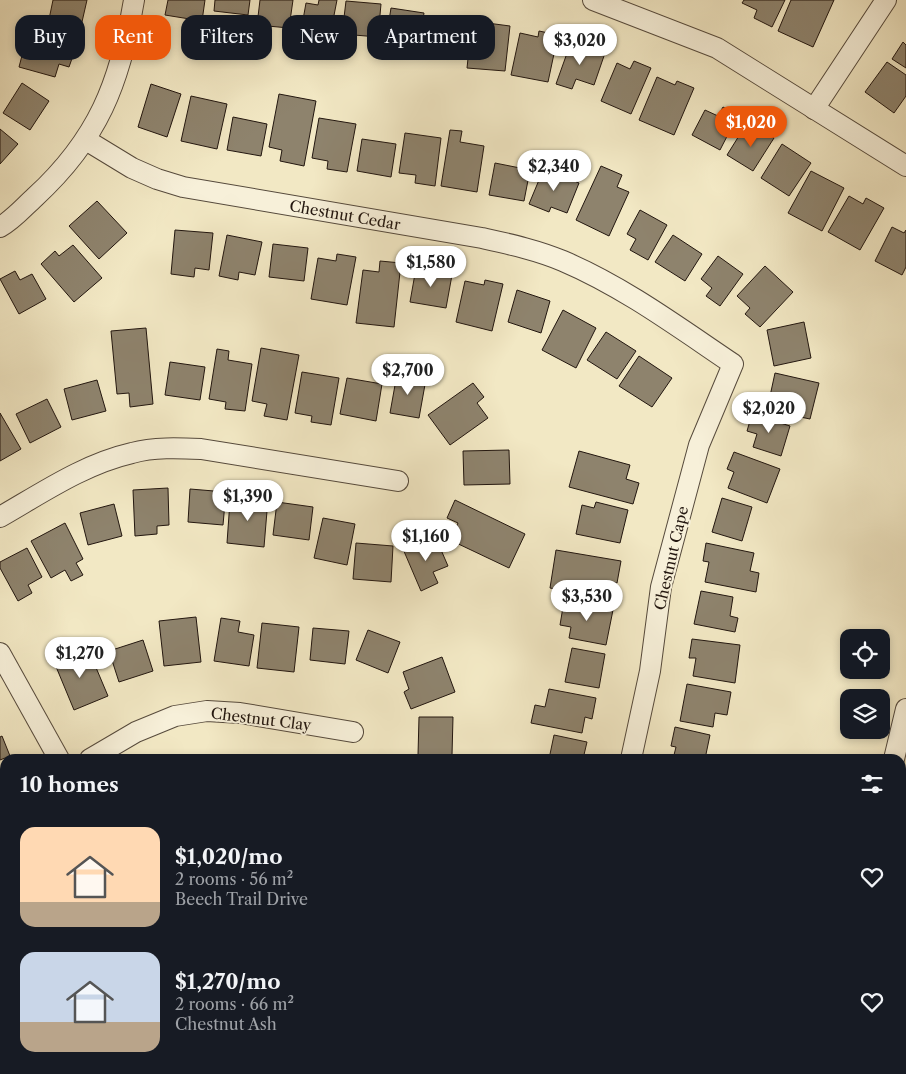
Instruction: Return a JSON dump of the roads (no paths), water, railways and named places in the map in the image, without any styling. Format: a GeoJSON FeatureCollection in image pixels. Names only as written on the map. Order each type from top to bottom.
{"type":"FeatureCollection","features":[{"type":"Feature","properties":{"kind":"street"},"geometry":{"type":"LineString","coordinates":[[0,227],[47,186],[86,140],[99,118],[122,58],[134,0]]}},
{"type":"Feature","properties":{"kind":"street"},"geometry":{"type":"LineString","coordinates":[[593,0],[717,48],[906,166]]}},
{"type":"Feature","properties":{"kind":"street"},"geometry":{"type":"LineString","coordinates":[[814,109],[886,0]]}},
{"type":"Feature","properties":{"kind":"street","name":"Chestnut Cedar"},"geometry":{"type":"LineString","coordinates":[[86,140],[132,168],[157,179],[183,187],[482,238],[522,247],[562,260],[599,278],[635,299],[734,364]]}},
{"type":"Feature","properties":{"kind":"street","name":"Chestnut Cape"},"geometry":{"type":"LineString","coordinates":[[632,754],[650,672],[661,587],[699,446],[734,364]]}},
{"type":"Feature","properties":{"kind":"street"},"geometry":{"type":"LineString","coordinates":[[0,517],[90,467],[133,452],[155,449],[201,449],[398,481]]}},
{"type":"Feature","properties":{"kind":"street"},"geometry":{"type":"LineString","coordinates":[[0,653],[57,754]]}},
{"type":"Feature","properties":{"kind":"street"},"geometry":{"type":"LineString","coordinates":[[899,754],[906,709]]}},
{"type":"Feature","properties":{"kind":"street","name":"Chestnut Clay"},"geometry":{"type":"LineString","coordinates":[[99,754],[136,732],[167,719],[207,711],[240,713],[353,732]]}}]}
